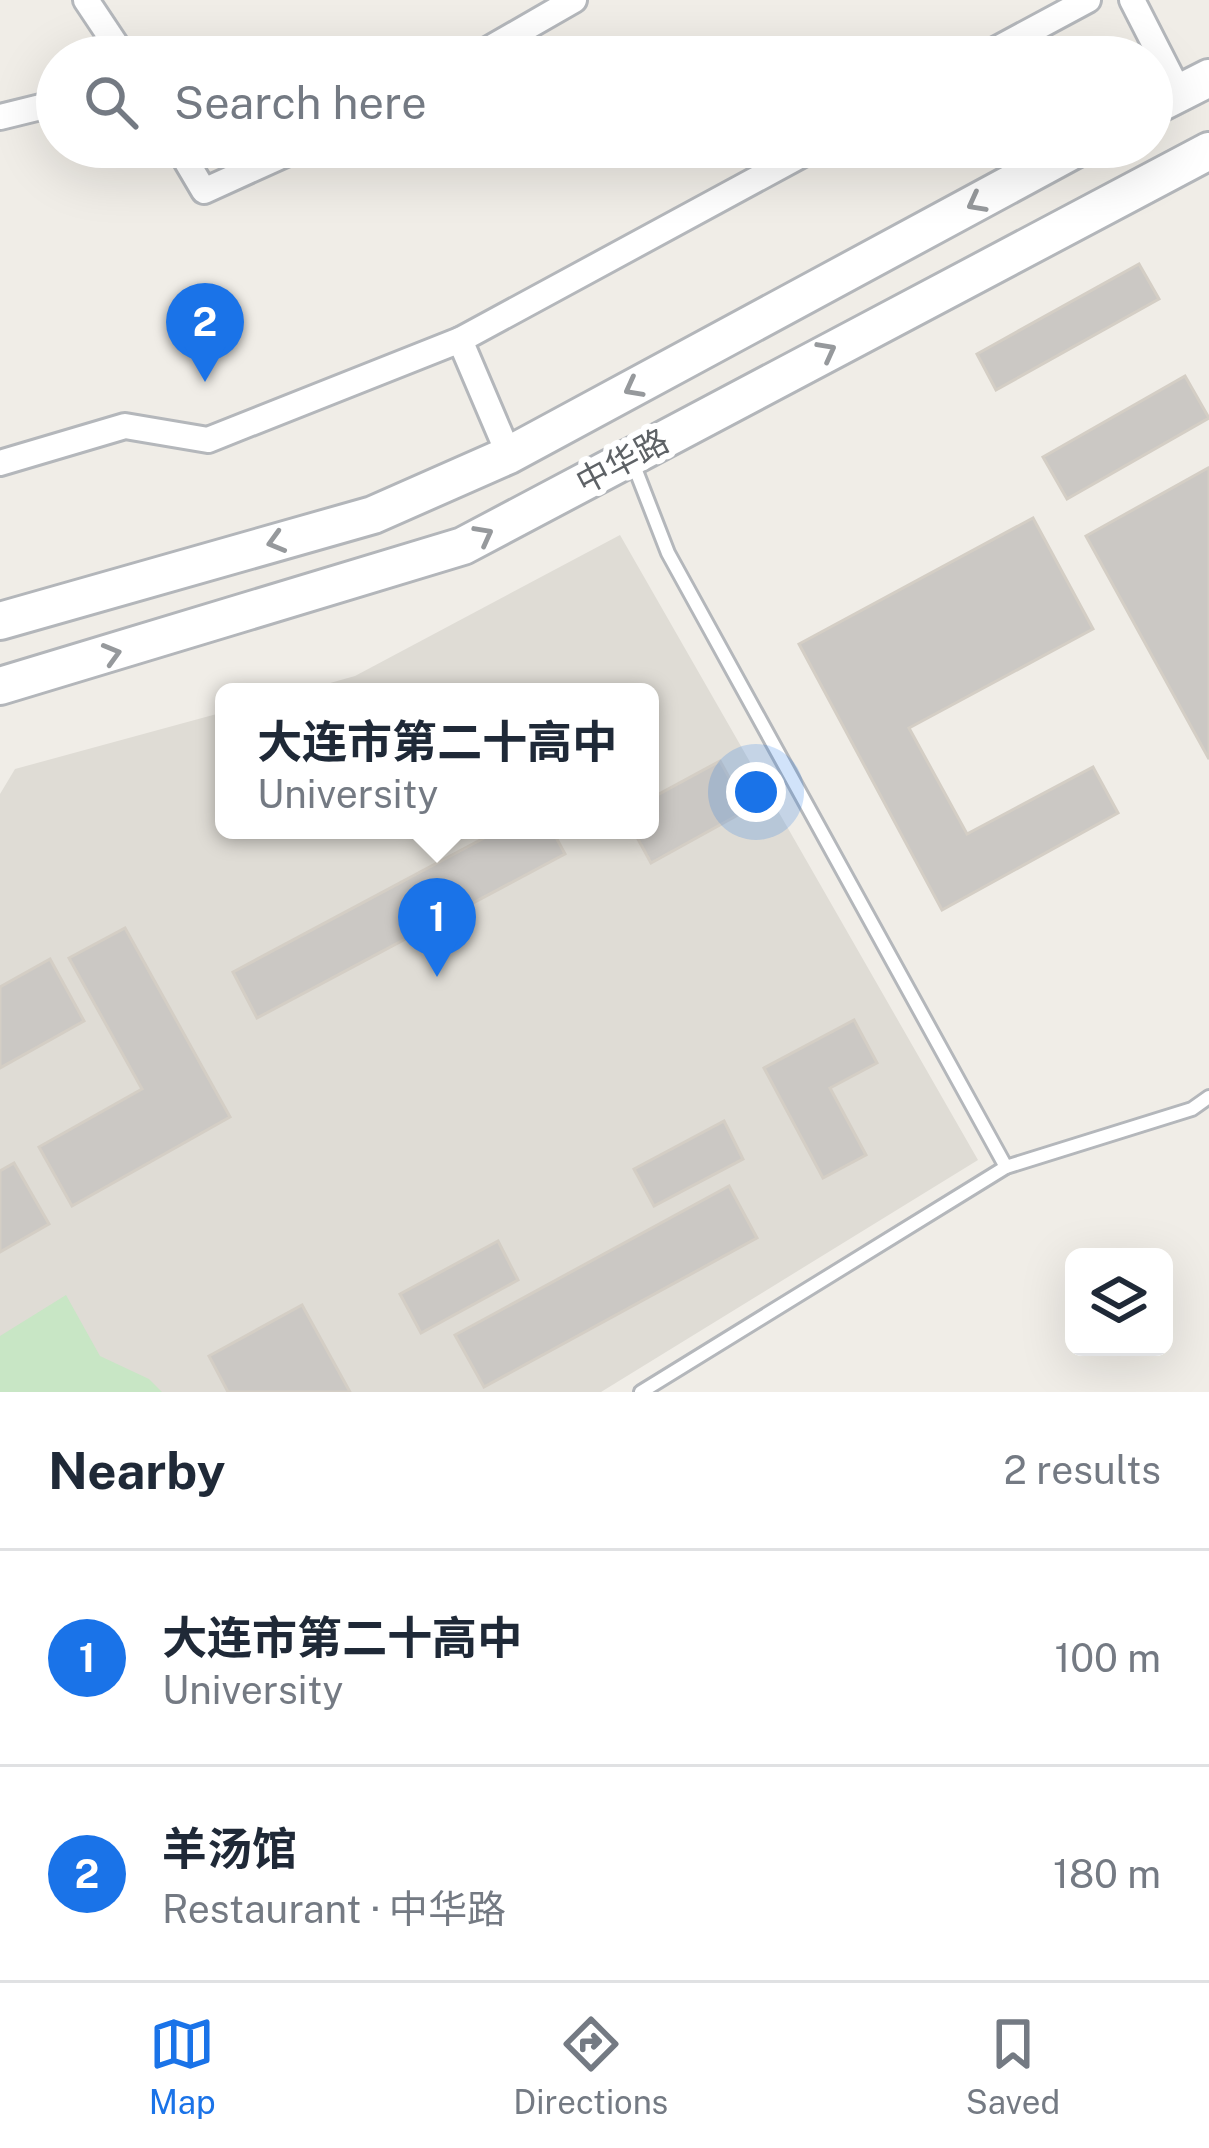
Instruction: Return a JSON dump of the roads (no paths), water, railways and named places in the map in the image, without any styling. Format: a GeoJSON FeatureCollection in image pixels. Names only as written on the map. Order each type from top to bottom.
{"type":"FeatureCollection","features":[{"type":"Feature","properties":{"kind":"main road","name":"中华路"},"geometry":{"type":"LineString","coordinates":[[0,686],[463,546],[1209,151]]}},
{"type":"Feature","properties":{"kind":"main road","name":"中华路"},"geometry":{"type":"LineString","coordinates":[[0,621],[373,515],[509,455],[1039,168]]}},
{"type":"Feature","properties":{"kind":"street"},"geometry":{"type":"LineString","coordinates":[[86,0],[110,36]]}},
{"type":"Feature","properties":{"kind":"street"},"geometry":{"type":"LineString","coordinates":[[511,36],[574,0]]}},
{"type":"Feature","properties":{"kind":"street"},"geometry":{"type":"LineString","coordinates":[[1021,36],[1088,0]]}},
{"type":"Feature","properties":{"kind":"street"},"geometry":{"type":"LineString","coordinates":[[1132,0],[1151,36]]}},
{"type":"Feature","properties":{"kind":"street"},"geometry":{"type":"LineString","coordinates":[[0,117],[36,108]]}},
{"type":"Feature","properties":{"kind":"street"},"geometry":{"type":"LineString","coordinates":[[190,168],[204,191],[255,168]]}},
{"type":"Feature","properties":{"kind":"street"},"geometry":{"type":"LineString","coordinates":[[0,464],[124,426],[208,440],[460,340],[777,168]]}},
{"type":"Feature","properties":{"kind":"street"},"geometry":{"type":"LineString","coordinates":[[460,340],[509,455]]}},
{"type":"Feature","properties":{"kind":"lane"},"geometry":{"type":"LineString","coordinates":[[631,457],[668,553],[1006,1167]]}},
{"type":"Feature","properties":{"kind":"lane"},"geometry":{"type":"LineString","coordinates":[[641,1392],[1006,1167],[1192,1108],[1209,1097]]}},
{"type":"Feature","properties":{"kind":"place","name":"羊汤馆"},"geometry":{"type":"Point","coordinates":[205,382]}},
{"type":"Feature","properties":{"kind":"place","name":"大连市第二十高中"},"geometry":{"type":"Point","coordinates":[437,977]}}]}
